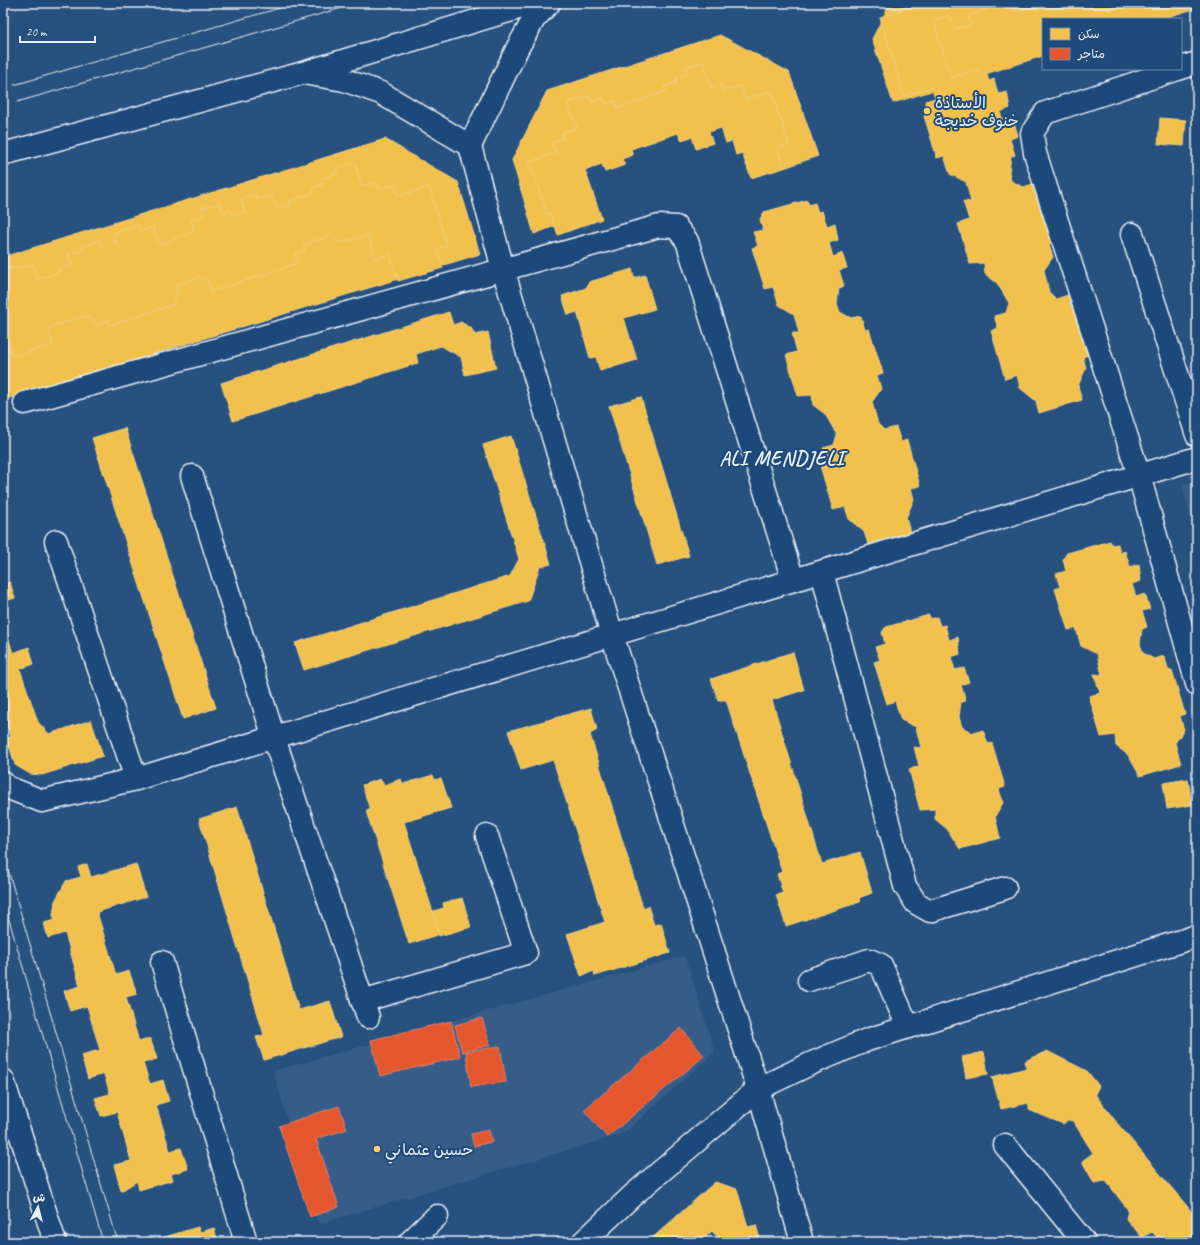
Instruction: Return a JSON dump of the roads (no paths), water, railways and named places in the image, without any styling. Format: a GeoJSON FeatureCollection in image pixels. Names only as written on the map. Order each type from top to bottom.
{"type":"FeatureCollection","features":[{"type":"Feature","properties":{"kind":"street"},"geometry":{"type":"LineString","coordinates":[[3,154],[303,73],[535,3]]}},
{"type":"Feature","properties":{"kind":"street"},"geometry":{"type":"LineString","coordinates":[[550,3],[534,19],[518,47],[470,146],[503,269],[612,635],[758,1089],[802,1242]]}},
{"type":"Feature","properties":{"kind":"street"},"geometry":{"type":"LineString","coordinates":[[1182,68],[1197,63]]}},
{"type":"Feature","properties":{"kind":"street"},"geometry":{"type":"LineString","coordinates":[[1175,70],[1044,113],[1032,133],[1035,153],[1139,475],[1197,684]]}},
{"type":"Feature","properties":{"kind":"street"},"geometry":{"type":"LineString","coordinates":[[303,73],[344,80],[381,93],[470,146]]}},
{"type":"Feature","properties":{"kind":"street"},"geometry":{"type":"LineString","coordinates":[[25,403],[659,226],[676,227],[687,241],[793,580]]}},
{"type":"Feature","properties":{"kind":"street"},"geometry":{"type":"LineString","coordinates":[[1132,234],[1197,435]]}},
{"type":"Feature","properties":{"kind":"street"},"geometry":{"type":"LineString","coordinates":[[3,784],[4,786],[42,801],[136,779],[1197,458]]}},
{"type":"Feature","properties":{"kind":"street"},"geometry":{"type":"LineString","coordinates":[[192,476],[274,738],[365,1009],[526,953],[487,836]]}},
{"type":"Feature","properties":{"kind":"street"},"geometry":{"type":"LineString","coordinates":[[56,541],[136,779]]}},
{"type":"Feature","properties":{"kind":"street"},"geometry":{"type":"LineString","coordinates":[[822,572],[905,886],[916,902],[930,911],[1005,888]]}},
{"type":"Feature","properties":{"kind":"street"},"geometry":{"type":"LineString","coordinates":[[583,1242],[633,1195],[758,1089],[810,1064],[867,1040],[1197,936]]}},
{"type":"Feature","properties":{"kind":"street"},"geometry":{"type":"LineString","coordinates":[[809,980],[869,960],[875,961],[881,965],[908,1027]]}},
{"type":"Feature","properties":{"kind":"street"},"geometry":{"type":"LineString","coordinates":[[162,962],[246,1242]]}},
{"type":"Feature","properties":{"kind":"street"},"geometry":{"type":"LineString","coordinates":[[3,1080],[55,1242]]}},
{"type":"Feature","properties":{"kind":"street"},"geometry":{"type":"LineString","coordinates":[[1005,1145],[1084,1242]]}},
{"type":"Feature","properties":{"kind":"street"},"geometry":{"type":"LineString","coordinates":[[410,1242],[437,1216]]}},
{"type":"Feature","properties":{"kind":"tram line"},"geometry":{"type":"LineString","coordinates":[[14,85],[297,3]]}},
{"type":"Feature","properties":{"kind":"tram line"},"geometry":{"type":"LineString","coordinates":[[17,102],[359,3]]}},
{"type":"Feature","properties":{"kind":"tram line"},"geometry":{"type":"LineString","coordinates":[[3,853],[118,1242]]}},
{"type":"Feature","properties":{"kind":"tram line"},"geometry":{"type":"LineString","coordinates":[[3,899],[103,1242]]}},
{"type":"Feature","properties":{"kind":"place","name":"الأستاذة خنوف خديجة"},"geometry":{"type":"Point","coordinates":[927,111]}},
{"type":"Feature","properties":{"kind":"place","name":"حسين عثماني"},"geometry":{"type":"Point","coordinates":[377,1149]}},
{"type":"Feature","properties":{"kind":"district","name":"ALI MENDJELI"},"geometry":{"type":"Point","coordinates":[782,458]}}]}
